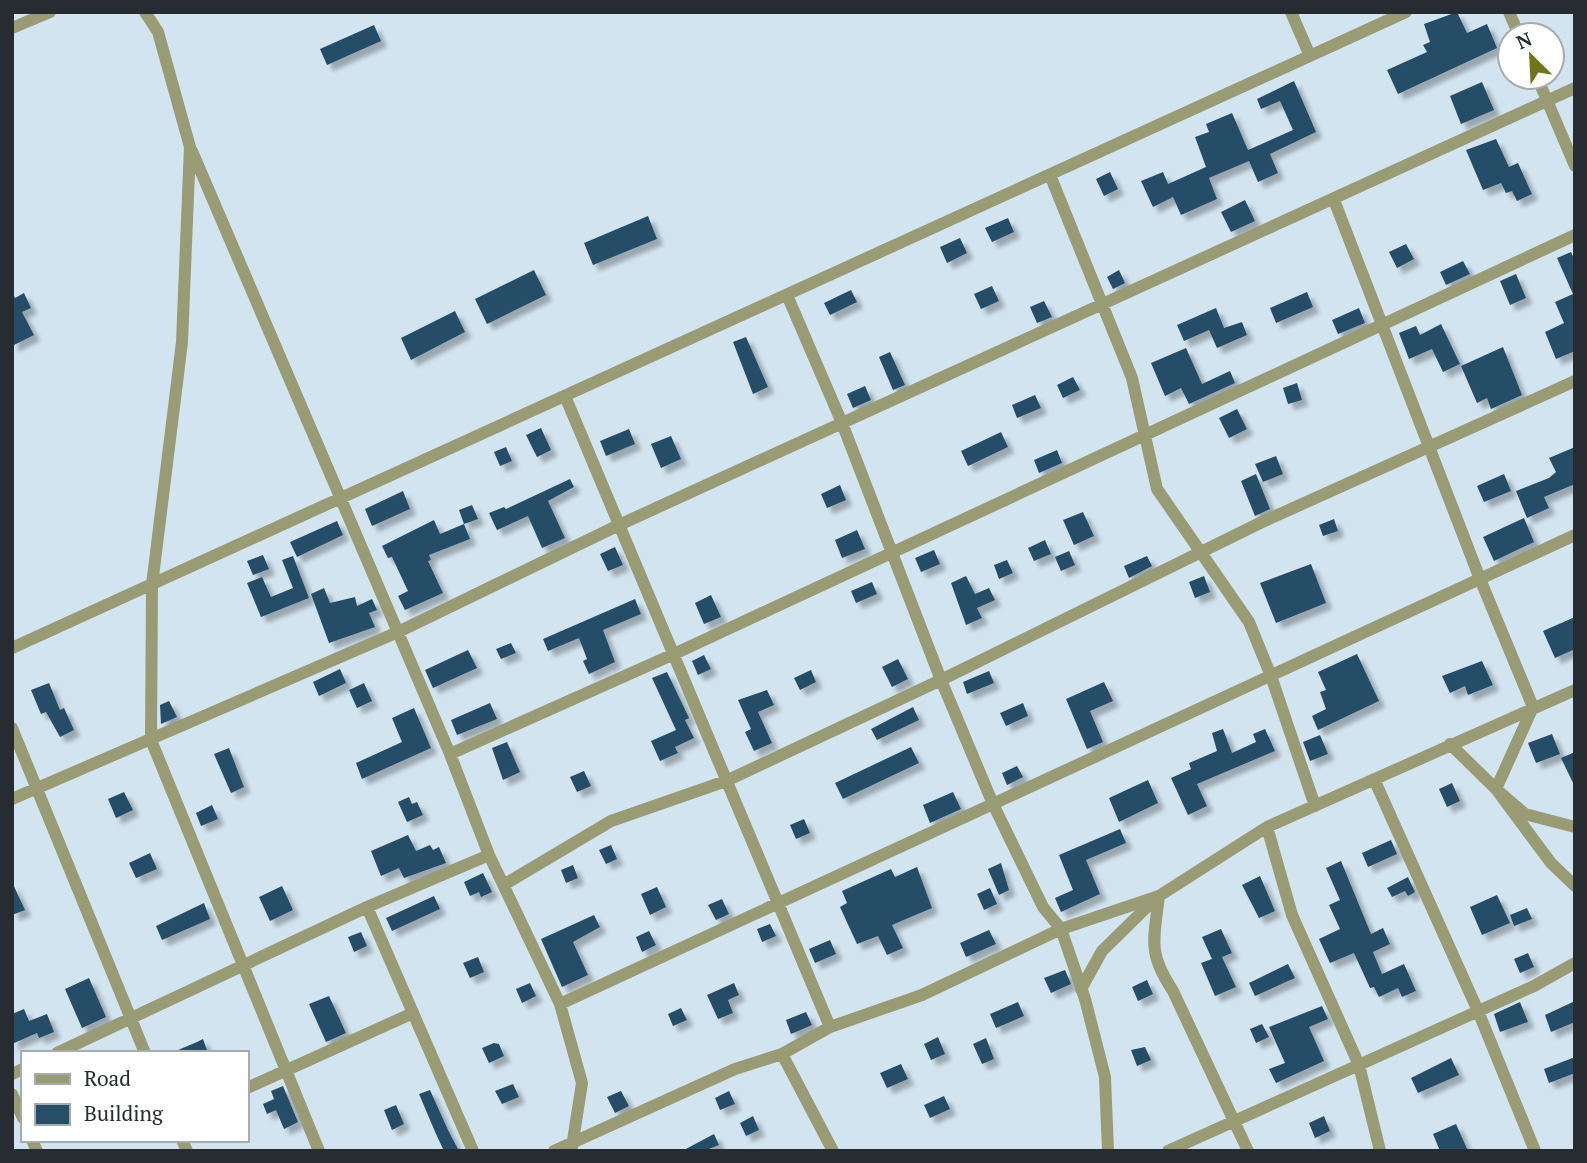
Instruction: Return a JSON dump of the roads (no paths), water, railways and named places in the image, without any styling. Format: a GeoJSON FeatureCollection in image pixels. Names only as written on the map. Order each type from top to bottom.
{"type":"FeatureCollection","features":[{"type":"Feature","properties":{"kind":"street"},"geometry":{"type":"LineString","coordinates":[[12,28],[50,12]]}},
{"type":"Feature","properties":{"kind":"street"},"geometry":{"type":"LineString","coordinates":[[145,12],[158,32],[190,147],[450,754],[489,855],[560,1004],[582,1083],[572,1147]]}},
{"type":"Feature","properties":{"kind":"street"},"geometry":{"type":"LineString","coordinates":[[1291,12],[1310,56]]}},
{"type":"Feature","properties":{"kind":"street"},"geometry":{"type":"LineString","coordinates":[[12,648],[1406,12]]}},
{"type":"Feature","properties":{"kind":"street"},"geometry":{"type":"LineString","coordinates":[[12,799],[398,632],[619,525],[1575,88]]}},
{"type":"Feature","properties":{"kind":"street"},"geometry":{"type":"LineString","coordinates":[[1543,91],[1575,166]]}},
{"type":"Feature","properties":{"kind":"street"},"geometry":{"type":"LineString","coordinates":[[190,147],[182,342],[152,584],[151,740],[318,1151]]}},
{"type":"Feature","properties":{"kind":"street"},"geometry":{"type":"LineString","coordinates":[[1050,175],[1132,379],[1157,489],[1249,622],[1271,676],[1315,806]]}},
{"type":"Feature","properties":{"kind":"street"},"geometry":{"type":"LineString","coordinates":[[1334,200],[1480,579],[1533,707],[1496,789]]}},
{"type":"Feature","properties":{"kind":"street"},"geometry":{"type":"LineString","coordinates":[[450,754],[674,654],[1575,235]]}},
{"type":"Feature","properties":{"kind":"street"},"geometry":{"type":"LineString","coordinates":[[787,295],[842,423],[941,680],[993,804],[1044,907],[1060,929],[1081,989],[1105,1077],[1108,1151]]}},
{"type":"Feature","properties":{"kind":"street"},"geometry":{"type":"LineString","coordinates":[[505,884],[611,821],[726,781],[1202,553],[1575,380]]}},
{"type":"Feature","properties":{"kind":"street"},"geometry":{"type":"LineString","coordinates":[[565,396],[830,1027]]}},
{"type":"Feature","properties":{"kind":"street"},"geometry":{"type":"LineString","coordinates":[[560,1004],[1575,535]]}},
{"type":"Feature","properties":{"kind":"street"},"geometry":{"type":"LineString","coordinates":[[1081,989],[1102,951],[1158,897],[1267,827],[1575,690]]}},
{"type":"Feature","properties":{"kind":"street"},"geometry":{"type":"LineString","coordinates":[[12,728],[144,1051]]}},
{"type":"Feature","properties":{"kind":"street"},"geometry":{"type":"LineString","coordinates":[[1450,744],[1525,814],[1575,827]]}},
{"type":"Feature","properties":{"kind":"street"},"geometry":{"type":"LineString","coordinates":[[1374,779],[1478,1010],[1535,1151]]}},
{"type":"Feature","properties":{"kind":"street"},"geometry":{"type":"LineString","coordinates":[[1496,789],[1550,863],[1575,886]]}},
{"type":"Feature","properties":{"kind":"street"},"geometry":{"type":"LineString","coordinates":[[1267,827],[1292,915],[1359,1065],[1380,1151]]}},
{"type":"Feature","properties":{"kind":"street"},"geometry":{"type":"LineString","coordinates":[[61,1051],[366,907],[489,855]]}},
{"type":"Feature","properties":{"kind":"street"},"geometry":{"type":"LineString","coordinates":[[554,1151],[572,1147],[735,1069],[782,1055],[830,1027],[922,995],[1060,929],[1158,897]]}},
{"type":"Feature","properties":{"kind":"street"},"geometry":{"type":"LineString","coordinates":[[1158,897],[1153,951],[1158,968],[1173,990],[1248,1151]]}},
{"type":"Feature","properties":{"kind":"street"},"geometry":{"type":"LineString","coordinates":[[366,907],[473,1151]]}},
{"type":"Feature","properties":{"kind":"street"},"geometry":{"type":"LineString","coordinates":[[1168,1151],[1534,986],[1575,963]]}},
{"type":"Feature","properties":{"kind":"street"},"geometry":{"type":"LineString","coordinates":[[248,1088],[413,1013]]}},
{"type":"Feature","properties":{"kind":"street"},"geometry":{"type":"LineString","coordinates":[[782,1055],[833,1151]]}},
{"type":"Feature","properties":{"kind":"street"},"geometry":{"type":"LineString","coordinates":[[12,1094],[21,1114]]}}]}
